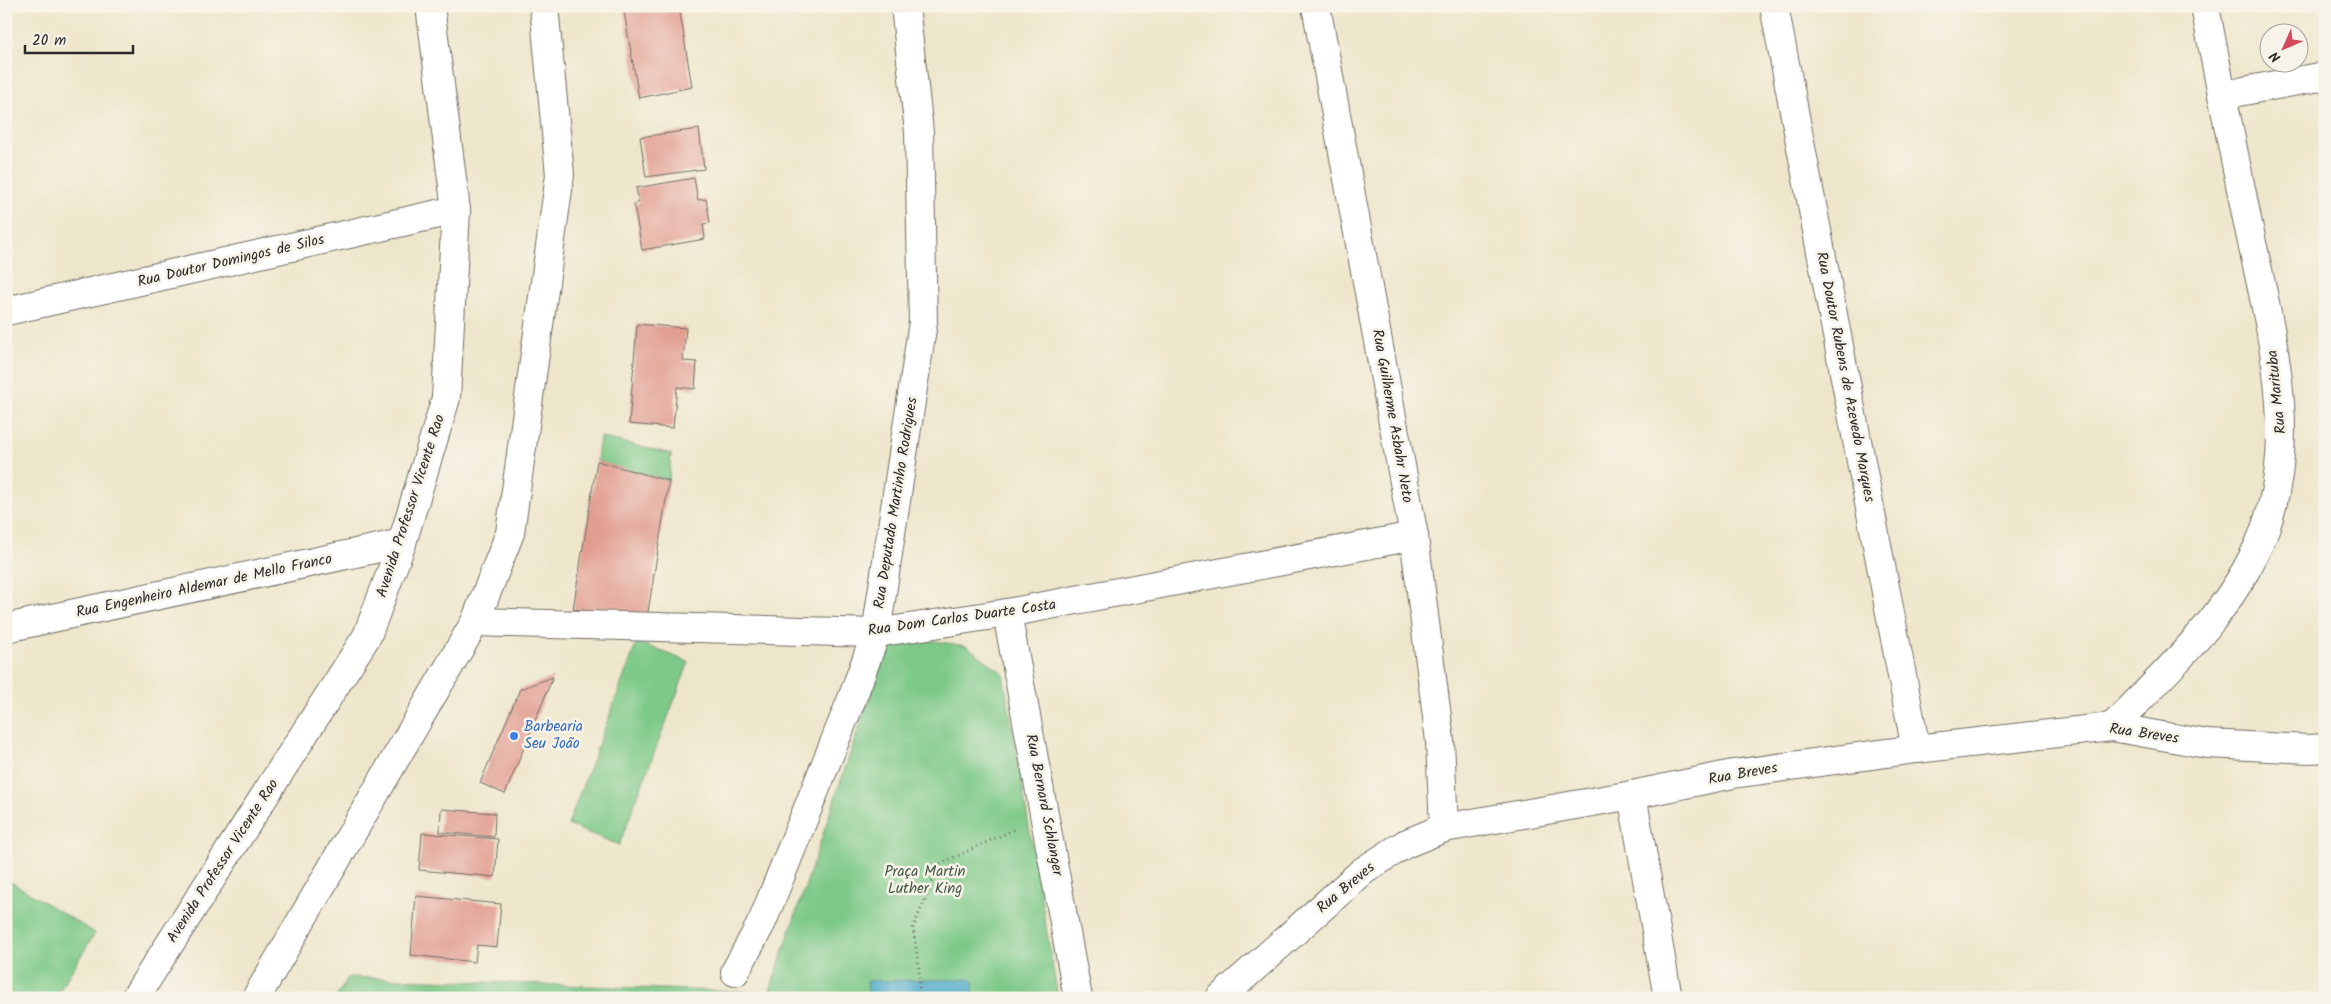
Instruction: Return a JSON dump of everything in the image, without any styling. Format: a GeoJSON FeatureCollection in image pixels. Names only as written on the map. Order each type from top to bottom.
{"type":"FeatureCollection","features":[{"type":"Feature","properties":{"kind":"street","name":"Avenida Professor Vicente Rao"},"geometry":{"type":"LineString","coordinates":[[135,998],[367,636],[402,543],[446,398],[456,210],[430,6]]}},
{"type":"Feature","properties":{"kind":"street"},"geometry":{"type":"LineString","coordinates":[[256,998],[475,622],[510,533],[560,175],[544,6]]}},
{"type":"Feature","properties":{"kind":"street","name":"Rua Deputado Martinho Rodrigues"},"geometry":{"type":"LineString","coordinates":[[735,972],[762,922],[853,696],[876,633],[923,322],[919,132],[905,6]]}},
{"type":"Feature","properties":{"kind":"street","name":"Rua Guilherme Asbahr Neto"},"geometry":{"type":"LineString","coordinates":[[1316,6],[1414,536],[1440,741],[1444,828]]}},
{"type":"Feature","properties":{"kind":"street","name":"Rua Doutor Rubens de Azevedo Marques"},"geometry":{"type":"LineString","coordinates":[[1774,6],[1916,749]]}},
{"type":"Feature","properties":{"kind":"street","name":"Rua Marituba"},"geometry":{"type":"LineString","coordinates":[[2112,727],[2193,644],[2233,593],[2262,538],[2270,515],[2278,477],[2282,442],[2280,398],[2267,314],[2205,6]]}},
{"type":"Feature","properties":{"kind":"street"},"geometry":{"type":"LineString","coordinates":[[2222,95],[2325,76]]}},
{"type":"Feature","properties":{"kind":"street","name":"Rua Doutor Domingos de Silos"},"geometry":{"type":"LineString","coordinates":[[6,311],[456,210]]}},
{"type":"Feature","properties":{"kind":"street","name":"Rua Dom Carlos Duarte Costa"},"geometry":{"type":"LineString","coordinates":[[475,622],[876,633],[1007,614],[1414,536]]}},
{"type":"Feature","properties":{"kind":"street","name":"Rua Engenheiro Aldemar de Mello Franco"},"geometry":{"type":"LineString","coordinates":[[6,628],[402,543]]}},
{"type":"Feature","properties":{"kind":"street","name":"Rua Bernard Schlanger"},"geometry":{"type":"LineString","coordinates":[[1007,614],[1047,820],[1078,998]]}},
{"type":"Feature","properties":{"kind":"street","name":"Rua Breves"},"geometry":{"type":"LineString","coordinates":[[1220,998],[1362,871],[1405,844],[1444,828],[1632,795],[1734,774],[1916,749],[2112,727],[2207,744],[2308,749],[2325,748]]}},
{"type":"Feature","properties":{"kind":"street"},"geometry":{"type":"LineString","coordinates":[[1632,795],[1668,998]]}},
{"type":"Feature","properties":{"kind":"path"},"geometry":{"type":"LineString","coordinates":[[920,998],[919,969],[913,928],[940,864],[1028,823],[1047,820]]}},
{"type":"Feature","properties":{"kind":"green space"},"geometry":{"type":"Polygon","coordinates":[[[600,437],[671,454],[669,481],[597,461],[600,437]]]}},
{"type":"Feature","properties":{"kind":"green space","name":"Praça Martin Luther King"},"geometry":{"type":"Polygon","coordinates":[[[928,640],[966,646],[1003,673],[1058,998],[336,998],[348,977],[769,993],[887,645],[928,640]]]}},
{"type":"Feature","properties":{"kind":"green space"},"geometry":{"type":"Polygon","coordinates":[[[637,642],[689,662],[619,845],[568,825],[637,642]]]}},
{"type":"Feature","properties":{"kind":"green space"},"geometry":{"type":"Polygon","coordinates":[[[6,879],[95,933],[55,998],[6,998],[6,879]]]}},
{"type":"Feature","properties":{"kind":"water"},"geometry":{"type":"Polygon","coordinates":[[[973,979],[974,998],[869,998],[867,981],[973,979]]]}},
{"type":"Feature","properties":{"kind":"building"},"geometry":{"type":"Polygon","coordinates":[[[623,6],[679,6],[692,87],[639,98],[623,6]]]}},
{"type":"Feature","properties":{"kind":"building"},"geometry":{"type":"Polygon","coordinates":[[[699,129],[704,169],[646,177],[640,137],[699,129]]]}},
{"type":"Feature","properties":{"kind":"building"},"geometry":{"type":"Polygon","coordinates":[[[694,178],[698,200],[706,199],[710,223],[703,224],[705,239],[642,250],[634,205],[639,202],[636,188],[694,178]]]}},
{"type":"Feature","properties":{"kind":"building"},"geometry":{"type":"Polygon","coordinates":[[[637,324],[686,328],[683,361],[697,362],[695,389],[677,387],[673,428],[629,424],[637,324]]]}},
{"type":"Feature","properties":{"kind":"building"},"geometry":{"type":"Polygon","coordinates":[[[597,461],[669,481],[647,618],[573,609],[597,461]]]}},
{"type":"Feature","properties":{"kind":"building","name":"Barbearia Seu João"},"geometry":{"type":"Polygon","coordinates":[[[553,677],[505,794],[480,783],[520,689],[553,677]]]}},
{"type":"Feature","properties":{"kind":"building"},"geometry":{"type":"Polygon","coordinates":[[[441,809],[495,813],[494,837],[440,832],[441,809]]]}},
{"type":"Feature","properties":{"kind":"building"},"geometry":{"type":"Polygon","coordinates":[[[422,833],[498,839],[495,877],[419,870],[422,833]]]}},
{"type":"Feature","properties":{"kind":"building"},"geometry":{"type":"Polygon","coordinates":[[[416,896],[501,904],[497,947],[477,945],[475,962],[411,955],[416,896]]]}},
{"type":"Feature","properties":{"kind":"place","name":"Barbearia Seu João"},"geometry":{"type":"Point","coordinates":[514,736]}}]}
